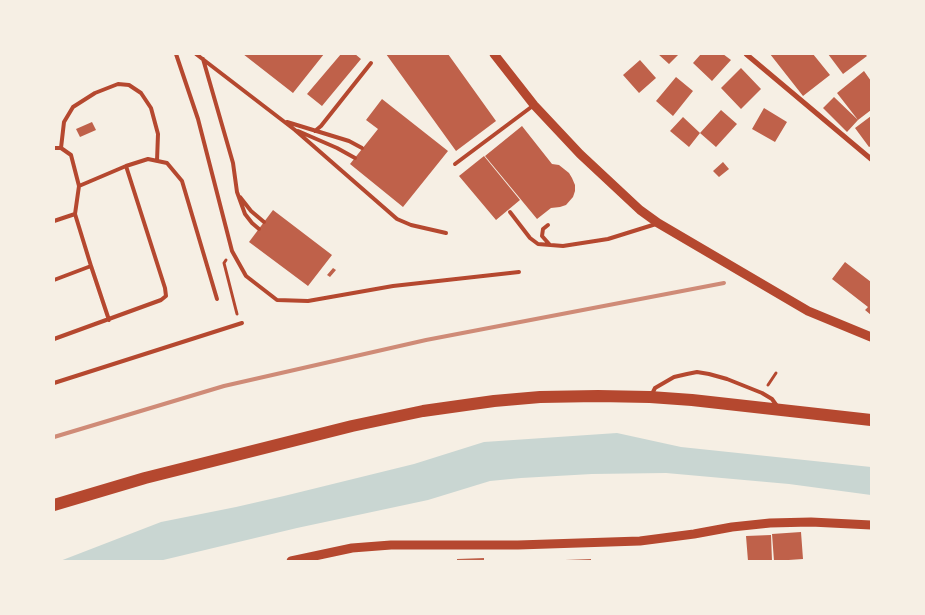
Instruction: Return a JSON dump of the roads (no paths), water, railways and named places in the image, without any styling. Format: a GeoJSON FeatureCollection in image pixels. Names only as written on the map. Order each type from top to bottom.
{"type":"FeatureCollection","features":[{"type":"Feature","properties":{"kind":"main road"},"geometry":{"type":"LineString","coordinates":[[54,505],[145,478],[352,426],[423,411],[494,400],[540,396],[650,397],[780,409],[871,420]]}},
{"type":"Feature","properties":{"kind":"street"},"geometry":{"type":"LineString","coordinates":[[494,54],[534,105],[580,154],[640,210],[658,223],[808,311],[871,336]]}},
{"type":"Feature","properties":{"kind":"street"},"geometry":{"type":"LineString","coordinates":[[746,54],[871,159]]}},
{"type":"Feature","properties":{"kind":"street"},"geometry":{"type":"LineString","coordinates":[[291,561],[352,548],[391,545],[518,545],[640,541],[770,523],[811,522],[871,525]]}},
{"type":"Feature","properties":{"kind":"lane"},"geometry":{"type":"LineString","coordinates":[[176,54],[198,119],[232,251],[246,276],[277,300],[308,301],[393,286],[518,272]]}},
{"type":"Feature","properties":{"kind":"lane"},"geometry":{"type":"LineString","coordinates":[[196,54],[295,130],[397,218],[411,226],[446,233]]}},
{"type":"Feature","properties":{"kind":"lane"},"geometry":{"type":"LineString","coordinates":[[203,59],[233,163],[237,192],[245,214],[259,229]]}},
{"type":"Feature","properties":{"kind":"lane"},"geometry":{"type":"LineString","coordinates":[[315,131],[371,63]]}},
{"type":"Feature","properties":{"kind":"lane"},"geometry":{"type":"LineString","coordinates":[[61,148],[64,122],[73,106],[95,93],[118,84],[130,86],[141,92],[151,108],[158,134],[157,161]]}},
{"type":"Feature","properties":{"kind":"lane"},"geometry":{"type":"LineString","coordinates":[[455,164],[534,105]]}},
{"type":"Feature","properties":{"kind":"lane"},"geometry":{"type":"LineString","coordinates":[[282,121],[349,141],[362,148]]}},
{"type":"Feature","properties":{"kind":"lane"},"geometry":{"type":"LineString","coordinates":[[295,130],[338,148],[355,158]]}},
{"type":"Feature","properties":{"kind":"lane"},"geometry":{"type":"LineString","coordinates":[[54,148],[61,148],[71,155],[79,186],[75,214],[109,320]]}},
{"type":"Feature","properties":{"kind":"lane"},"geometry":{"type":"LineString","coordinates":[[79,186],[148,159],[167,163],[182,181],[217,299]]}},
{"type":"Feature","properties":{"kind":"lane"},"geometry":{"type":"LineString","coordinates":[[54,339],[109,320],[161,300],[166,296],[126,166]]}},
{"type":"Feature","properties":{"kind":"lane"},"geometry":{"type":"LineString","coordinates":[[237,192],[251,211],[264,222]]}},
{"type":"Feature","properties":{"kind":"lane"},"geometry":{"type":"LineString","coordinates":[[510,212],[530,238],[538,244],[563,246],[608,239],[658,223]]}},
{"type":"Feature","properties":{"kind":"lane"},"geometry":{"type":"LineString","coordinates":[[54,221],[75,214]]}},
{"type":"Feature","properties":{"kind":"lane"},"geometry":{"type":"LineString","coordinates":[[548,225],[543,229],[542,236],[550,245]]}},
{"type":"Feature","properties":{"kind":"lane"},"geometry":{"type":"LineString","coordinates":[[54,280],[91,266]]}},
{"type":"Feature","properties":{"kind":"lane"},"geometry":{"type":"LineString","coordinates":[[54,383],[240,324]]}},
{"type":"Feature","properties":{"kind":"lane"},"geometry":{"type":"LineString","coordinates":[[650,397],[655,388],[674,377],[697,372],[727,379],[766,395],[780,409]]}},
{"type":"Feature","properties":{"kind":"railway"},"geometry":{"type":"LineString","coordinates":[[54,437],[224,386],[426,340],[724,283]]}}]}
